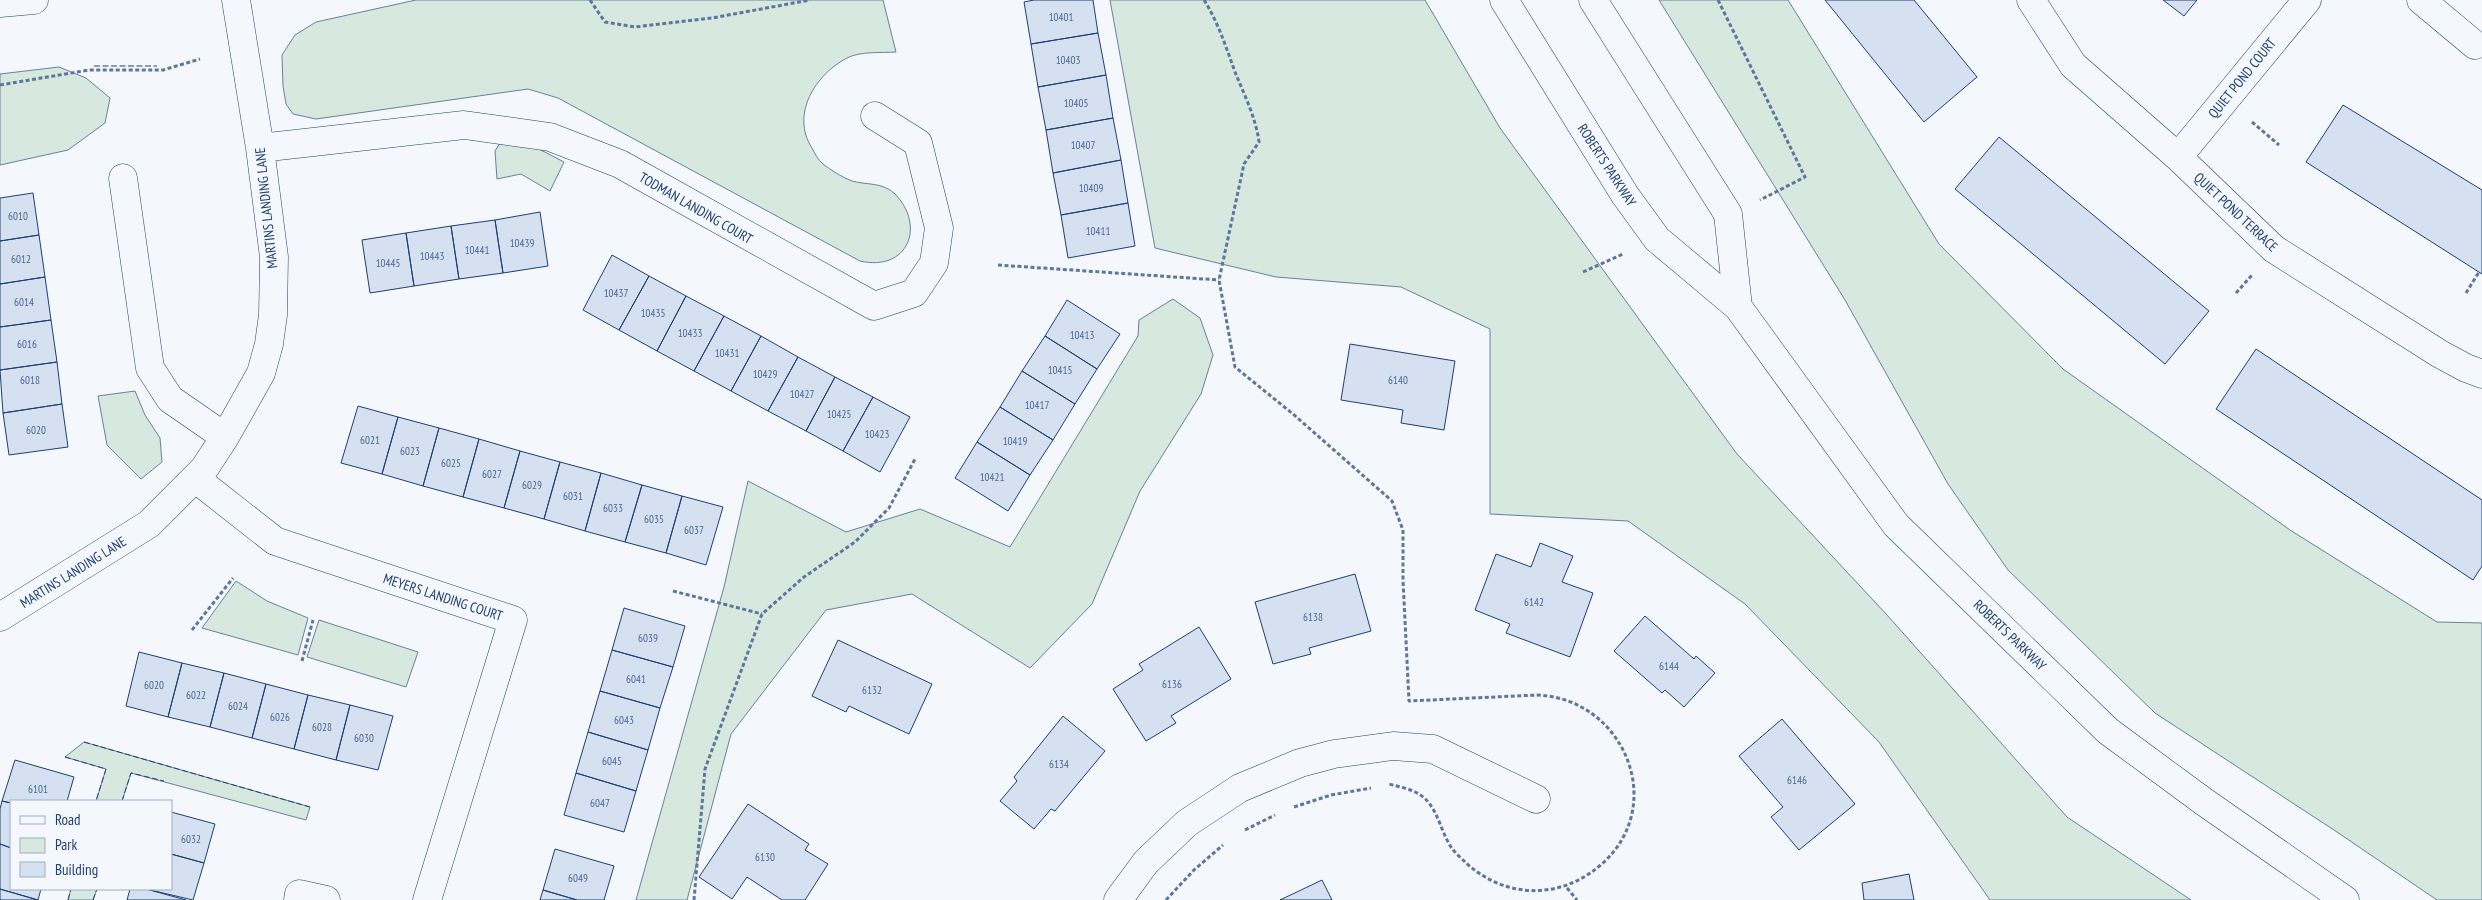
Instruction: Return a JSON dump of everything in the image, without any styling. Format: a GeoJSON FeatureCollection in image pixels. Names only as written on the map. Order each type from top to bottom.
{"type":"FeatureCollection","features":[{"type":"Feature","properties":{"kind":"street"},"geometry":{"type":"LineString","coordinates":[[0,3],[34,0]]}},
{"type":"Feature","properties":{"kind":"street","name":"MARTINS LANDING LANE"},"geometry":{"type":"LineString","coordinates":[[0,617],[149,524],[196,479],[225,437],[261,373],[269,344],[273,315],[274,257],[260,148],[236,0]]}},
{"type":"Feature","properties":{"kind":"street","name":"ROBERTS PARKWAY"},"geometry":{"type":"LineString","coordinates":[[1504,0],[1625,195],[1657,239],[1738,307],[1903,532],[2108,731],[2202,801],[2344,900]]}},
{"type":"Feature","properties":{"kind":"street"},"geometry":{"type":"LineString","coordinates":[[1593,0],[1728,214],[1738,307]]}},
{"type":"Feature","properties":{"kind":"street","name":"QUIET POND TERRACE"},"geometry":{"type":"LineString","coordinates":[[2031,0],[2072,65],[2178,157],[2274,249],[2440,354],[2482,374]]}},
{"type":"Feature","properties":{"kind":"street","name":"QUIET POND COURT"},"geometry":{"type":"LineString","coordinates":[[2178,157],[2307,0]]}},
{"type":"Feature","properties":{"kind":"street"},"geometry":{"type":"LineString","coordinates":[[2421,0],[2475,45]]}},
{"type":"Feature","properties":{"kind":"street","name":"TODMAN LANDING COURT"},"geometry":{"type":"LineString","coordinates":[[260,148],[464,125],[550,137],[620,164],[874,306],[914,293],[934,263],[939,228],[918,142],[875,116]]}},
{"type":"Feature","properties":{"kind":"street"},"geometry":{"type":"LineString","coordinates":[[123,178],[150,368],[170,399],[225,437]]}},
{"type":"Feature","properties":{"kind":"street","name":"MEYERS LANDING COURT"},"geometry":{"type":"LineString","coordinates":[[196,479],[275,541],[513,620],[427,900]]}},
{"type":"Feature","properties":{"kind":"street"},"geometry":{"type":"LineString","coordinates":[[1118,900],[1146,862],[1186,823],[1240,788],[1300,763],[1334,754],[1393,746],[1433,749],[1536,799]]}},
{"type":"Feature","properties":{"kind":"street"},"geometry":{"type":"LineString","coordinates":[[298,900],[299,894],[326,900]]}},
{"type":"Feature","properties":{"kind":"path"},"geometry":{"type":"LineString","coordinates":[[590,0],[605,22],[635,27],[712,18],[810,0]]}},
{"type":"Feature","properties":{"kind":"path"},"geometry":{"type":"LineString","coordinates":[[1204,0],[1213,15],[1239,81],[1257,130],[1259,142],[1244,164],[1219,280],[1236,367],[1267,391],[1392,501],[1403,530],[1403,580],[1409,701]]}},
{"type":"Feature","properties":{"kind":"path"},"geometry":{"type":"LineString","coordinates":[[1718,0],[1806,177],[1760,200]]}},
{"type":"Feature","properties":{"kind":"path"},"geometry":{"type":"LineString","coordinates":[[0,85],[89,70],[163,70],[200,59]]}},
{"type":"Feature","properties":{"kind":"path"},"geometry":{"type":"LineString","coordinates":[[2249,120],[2280,145]]}},
{"type":"Feature","properties":{"kind":"path"},"geometry":{"type":"LineString","coordinates":[[1583,272],[1629,250]]}},
{"type":"Feature","properties":{"kind":"path"},"geometry":{"type":"LineString","coordinates":[[998,264],[1219,280]]}},
{"type":"Feature","properties":{"kind":"path"},"geometry":{"type":"LineString","coordinates":[[2466,293],[2479,272]]}},
{"type":"Feature","properties":{"kind":"path"},"geometry":{"type":"LineString","coordinates":[[2236,294],[2253,273]]}},
{"type":"Feature","properties":{"kind":"path"},"geometry":{"type":"LineString","coordinates":[[694,900],[705,769],[762,614],[804,577],[855,542],[889,508],[915,459]]}},
{"type":"Feature","properties":{"kind":"path"},"geometry":{"type":"LineString","coordinates":[[192,630],[233,578]]}},
{"type":"Feature","properties":{"kind":"path"},"geometry":{"type":"LineString","coordinates":[[673,591],[762,614]]}},
{"type":"Feature","properties":{"kind":"path"},"geometry":{"type":"LineString","coordinates":[[302,661],[313,620]]}},
{"type":"Feature","properties":{"kind":"path"},"geometry":{"type":"LineString","coordinates":[[1567,888],[1577,900]]}},
{"type":"Feature","properties":{"kind":"green space"},"geometry":{"type":"Polygon","coordinates":[[[416,0],[883,0],[896,52],[858,54],[836,65],[825,74],[810,96],[805,109],[804,122],[806,135],[815,155],[823,164],[852,181],[885,187],[895,194],[904,207],[909,220],[910,232],[907,244],[900,253],[890,260],[877,263],[860,261],[558,98],[528,89],[316,119],[293,114],[286,104],[283,86],[282,55],[295,35],[316,22],[416,0]]]}},
{"type":"Feature","properties":{"kind":"green space"},"geometry":{"type":"Polygon","coordinates":[[[1110,0],[1425,0],[1500,128],[1737,454],[1887,615],[2067,817],[2191,900],[1990,900],[1879,742],[1745,604],[1628,521],[1490,514],[1490,329],[1401,287],[1276,277],[1155,248],[1110,0]]]}},
{"type":"Feature","properties":{"kind":"green space"},"geometry":{"type":"Polygon","coordinates":[[[1659,0],[1788,0],[1939,244],[2063,369],[2290,530],[2437,622],[2482,623],[2482,900],[2437,900],[2155,713],[2008,570],[1948,484],[1845,300],[1659,0]]]}},
{"type":"Feature","properties":{"kind":"green space"},"geometry":{"type":"Polygon","coordinates":[[[59,67],[86,78],[110,98],[105,123],[68,150],[0,165],[0,74],[59,67]]]}},
{"type":"Feature","properties":{"kind":"green space"},"geometry":{"type":"Polygon","coordinates":[[[500,143],[537,148],[564,162],[550,191],[521,174],[497,179],[495,151],[500,143]]]}},
{"type":"Feature","properties":{"kind":"green space"},"geometry":{"type":"Polygon","coordinates":[[[1173,299],[1200,318],[1213,355],[1201,394],[1140,491],[1092,604],[1030,668],[912,594],[826,610],[731,734],[687,900],[636,900],[724,587],[748,481],[846,532],[920,509],[1010,547],[1138,336],[1139,320],[1173,299]]]}},
{"type":"Feature","properties":{"kind":"green space"},"geometry":{"type":"Polygon","coordinates":[[[135,391],[145,415],[160,438],[162,462],[141,479],[107,445],[98,396],[135,391]]]}},
{"type":"Feature","properties":{"kind":"green space"},"geometry":{"type":"Polygon","coordinates":[[[236,581],[267,601],[308,618],[298,655],[202,628],[236,581]]]}},
{"type":"Feature","properties":{"kind":"green space"},"geometry":{"type":"Polygon","coordinates":[[[319,620],[418,652],[406,687],[307,657],[319,620]]]}},
{"type":"Feature","properties":{"kind":"green space"},"geometry":{"type":"Polygon","coordinates":[[[84,742],[310,807],[306,820],[131,773],[122,800],[96,800],[106,769],[65,757],[84,742]]]}},
{"type":"Feature","properties":{"kind":"green space"},"geometry":{"type":"Polygon","coordinates":[[[71,890],[97,890],[93,900],[68,900],[71,890]]]}},
{"type":"Feature","properties":{"kind":"building"},"geometry":{"type":"Polygon","coordinates":[[[1034,0],[1093,0],[1098,33],[1031,44],[1024,2],[1034,0]]]}},
{"type":"Feature","properties":{"kind":"building"},"geometry":{"type":"Polygon","coordinates":[[[1825,0],[1914,0],[1977,77],[1924,122],[1825,0]]]}},
{"type":"Feature","properties":{"kind":"building"},"geometry":{"type":"Polygon","coordinates":[[[2163,0],[2197,0],[2184,16],[2163,0]]]}},
{"type":"Feature","properties":{"kind":"building"},"geometry":{"type":"Polygon","coordinates":[[[1098,33],[1106,75],[1038,87],[1031,44],[1098,33]]]}},
{"type":"Feature","properties":{"kind":"building"},"geometry":{"type":"Polygon","coordinates":[[[1106,75],[1113,118],[1046,130],[1038,87],[1106,75]]]}},
{"type":"Feature","properties":{"kind":"building"},"geometry":{"type":"Polygon","coordinates":[[[2343,105],[2482,190],[2482,274],[2306,162],[2343,105]]]}},
{"type":"Feature","properties":{"kind":"building"},"geometry":{"type":"Polygon","coordinates":[[[1113,118],[1121,160],[1053,173],[1046,130],[1113,118]]]}},
{"type":"Feature","properties":{"kind":"building"},"geometry":{"type":"Polygon","coordinates":[[[1999,137],[2209,311],[2165,364],[1955,189],[1999,137]]]}},
{"type":"Feature","properties":{"kind":"building"},"geometry":{"type":"Polygon","coordinates":[[[1121,160],[1128,203],[1061,215],[1053,173],[1121,160]]]}},
{"type":"Feature","properties":{"kind":"building"},"geometry":{"type":"Polygon","coordinates":[[[33,193],[39,235],[0,241],[0,198],[33,193]]]}},
{"type":"Feature","properties":{"kind":"building"},"geometry":{"type":"Polygon","coordinates":[[[1128,203],[1135,246],[1068,258],[1061,215],[1128,203]]]}},
{"type":"Feature","properties":{"kind":"building"},"geometry":{"type":"Polygon","coordinates":[[[540,212],[548,266],[503,273],[495,220],[540,212]]]}},
{"type":"Feature","properties":{"kind":"building"},"geometry":{"type":"Polygon","coordinates":[[[495,220],[503,273],[459,279],[451,226],[495,220]]]}},
{"type":"Feature","properties":{"kind":"building"},"geometry":{"type":"Polygon","coordinates":[[[451,226],[459,279],[414,286],[406,233],[451,226]]]}},
{"type":"Feature","properties":{"kind":"building"},"geometry":{"type":"Polygon","coordinates":[[[406,233],[414,286],[370,293],[362,240],[406,233]]]}},
{"type":"Feature","properties":{"kind":"building"},"geometry":{"type":"Polygon","coordinates":[[[39,235],[45,277],[0,284],[0,241],[39,235]]]}},
{"type":"Feature","properties":{"kind":"building"},"geometry":{"type":"Polygon","coordinates":[[[612,255],[649,276],[619,330],[583,310],[612,255]]]}},
{"type":"Feature","properties":{"kind":"building"},"geometry":{"type":"Polygon","coordinates":[[[649,276],[686,296],[657,351],[619,330],[649,276]]]}},
{"type":"Feature","properties":{"kind":"building"},"geometry":{"type":"Polygon","coordinates":[[[45,277],[51,320],[0,327],[0,284],[45,277]]]}},
{"type":"Feature","properties":{"kind":"building"},"geometry":{"type":"Polygon","coordinates":[[[686,296],[724,316],[694,371],[657,351],[686,296]]]}},
{"type":"Feature","properties":{"kind":"building"},"geometry":{"type":"Polygon","coordinates":[[[1067,300],[1120,334],[1097,369],[1045,336],[1067,300]]]}},
{"type":"Feature","properties":{"kind":"building"},"geometry":{"type":"Polygon","coordinates":[[[724,316],[761,336],[731,391],[694,371],[724,316]]]}},
{"type":"Feature","properties":{"kind":"building"},"geometry":{"type":"Polygon","coordinates":[[[51,320],[57,362],[0,370],[0,327],[51,320]]]}},
{"type":"Feature","properties":{"kind":"building"},"geometry":{"type":"Polygon","coordinates":[[[761,336],[798,357],[768,411],[731,391],[761,336]]]}},
{"type":"Feature","properties":{"kind":"building"},"geometry":{"type":"Polygon","coordinates":[[[1045,336],[1097,369],[1075,404],[1022,371],[1045,336]]]}},
{"type":"Feature","properties":{"kind":"building"},"geometry":{"type":"Polygon","coordinates":[[[1350,344],[1455,361],[1444,430],[1401,423],[1403,410],[1341,400],[1350,344]]]}},
{"type":"Feature","properties":{"kind":"building"},"geometry":{"type":"Polygon","coordinates":[[[2256,349],[2482,500],[2482,566],[2473,580],[2216,409],[2256,349]]]}},
{"type":"Feature","properties":{"kind":"building"},"geometry":{"type":"Polygon","coordinates":[[[798,357],[835,377],[806,431],[768,411],[798,357]]]}},
{"type":"Feature","properties":{"kind":"building"},"geometry":{"type":"Polygon","coordinates":[[[57,362],[62,404],[3,413],[0,370],[57,362]]]}},
{"type":"Feature","properties":{"kind":"building"},"geometry":{"type":"Polygon","coordinates":[[[1022,371],[1075,404],[1053,440],[1000,407],[1022,371]]]}},
{"type":"Feature","properties":{"kind":"building"},"geometry":{"type":"Polygon","coordinates":[[[835,377],[873,397],[843,451],[806,431],[835,377]]]}},
{"type":"Feature","properties":{"kind":"building"},"geometry":{"type":"Polygon","coordinates":[[[873,397],[910,417],[880,472],[843,451],[873,397]]]}},
{"type":"Feature","properties":{"kind":"building"},"geometry":{"type":"Polygon","coordinates":[[[62,404],[68,447],[9,455],[3,413],[62,404]]]}},
{"type":"Feature","properties":{"kind":"building"},"geometry":{"type":"Polygon","coordinates":[[[358,406],[398,417],[382,474],[341,463],[358,406]]]}},
{"type":"Feature","properties":{"kind":"building"},"geometry":{"type":"Polygon","coordinates":[[[1000,407],[1053,440],[1030,475],[977,442],[1000,407]]]}},
{"type":"Feature","properties":{"kind":"building"},"geometry":{"type":"Polygon","coordinates":[[[398,417],[439,428],[423,486],[382,474],[398,417]]]}},
{"type":"Feature","properties":{"kind":"building"},"geometry":{"type":"Polygon","coordinates":[[[439,428],[479,439],[463,497],[423,486],[439,428]]]}},
{"type":"Feature","properties":{"kind":"building"},"geometry":{"type":"Polygon","coordinates":[[[479,439],[520,451],[504,508],[463,497],[479,439]]]}},
{"type":"Feature","properties":{"kind":"building"},"geometry":{"type":"Polygon","coordinates":[[[977,442],[1030,475],[1008,511],[955,478],[977,442]]]}},
{"type":"Feature","properties":{"kind":"building"},"geometry":{"type":"Polygon","coordinates":[[[520,451],[560,462],[544,519],[504,508],[520,451]]]}},
{"type":"Feature","properties":{"kind":"building"},"geometry":{"type":"Polygon","coordinates":[[[560,462],[601,473],[585,531],[544,519],[560,462]]]}},
{"type":"Feature","properties":{"kind":"building"},"geometry":{"type":"Polygon","coordinates":[[[601,473],[642,485],[625,542],[585,531],[601,473]]]}},
{"type":"Feature","properties":{"kind":"building"},"geometry":{"type":"Polygon","coordinates":[[[642,485],[682,496],[666,553],[625,542],[642,485]]]}},
{"type":"Feature","properties":{"kind":"building"},"geometry":{"type":"Polygon","coordinates":[[[682,496],[723,507],[706,565],[666,553],[682,496]]]}},
{"type":"Feature","properties":{"kind":"building"},"geometry":{"type":"Polygon","coordinates":[[[1540,543],[1573,556],[1562,582],[1593,593],[1570,657],[1506,633],[1510,624],[1475,610],[1496,554],[1531,567],[1540,543]]]}},
{"type":"Feature","properties":{"kind":"building"},"geometry":{"type":"Polygon","coordinates":[[[1355,574],[1371,631],[1309,648],[1311,654],[1273,664],[1255,602],[1355,574]]]}},
{"type":"Feature","properties":{"kind":"building"},"geometry":{"type":"Polygon","coordinates":[[[624,608],[685,626],[673,667],[612,650],[624,608]]]}},
{"type":"Feature","properties":{"kind":"building"},"geometry":{"type":"Polygon","coordinates":[[[1645,616],[1694,659],[1696,656],[1715,673],[1684,707],[1665,690],[1662,693],[1614,651],[1645,616]]]}},
{"type":"Feature","properties":{"kind":"building"},"geometry":{"type":"Polygon","coordinates":[[[1199,627],[1231,679],[1171,716],[1176,723],[1146,741],[1113,689],[1143,670],[1139,664],[1199,627]]]}},
{"type":"Feature","properties":{"kind":"building"},"geometry":{"type":"Polygon","coordinates":[[[838,640],[932,684],[909,734],[849,706],[846,712],[812,696],[838,640]]]}},
{"type":"Feature","properties":{"kind":"building"},"geometry":{"type":"Polygon","coordinates":[[[612,650],[673,667],[660,708],[600,691],[612,650]]]}},
{"type":"Feature","properties":{"kind":"building"},"geometry":{"type":"Polygon","coordinates":[[[139,652],[182,663],[168,717],[126,706],[139,652]]]}},
{"type":"Feature","properties":{"kind":"building"},"geometry":{"type":"Polygon","coordinates":[[[182,663],[224,673],[210,727],[168,717],[182,663]]]}},
{"type":"Feature","properties":{"kind":"building"},"geometry":{"type":"Polygon","coordinates":[[[224,673],[266,684],[252,738],[210,727],[224,673]]]}},
{"type":"Feature","properties":{"kind":"building"},"geometry":{"type":"Polygon","coordinates":[[[266,684],[308,695],[294,749],[252,738],[266,684]]]}},
{"type":"Feature","properties":{"kind":"building"},"geometry":{"type":"Polygon","coordinates":[[[600,691],[660,708],[648,750],[588,732],[600,691]]]}},
{"type":"Feature","properties":{"kind":"building"},"geometry":{"type":"Polygon","coordinates":[[[308,695],[350,705],[336,760],[294,749],[308,695]]]}},
{"type":"Feature","properties":{"kind":"building"},"geometry":{"type":"Polygon","coordinates":[[[350,705],[393,716],[378,770],[336,760],[350,705]]]}},
{"type":"Feature","properties":{"kind":"building"},"geometry":{"type":"Polygon","coordinates":[[[1063,716],[1105,751],[1055,811],[1051,809],[1034,829],[1000,801],[1017,781],[1014,777],[1063,716]]]}},
{"type":"Feature","properties":{"kind":"building"},"geometry":{"type":"Polygon","coordinates":[[[1782,719],[1855,804],[1799,850],[1771,817],[1783,807],[1739,756],[1782,719]]]}},
{"type":"Feature","properties":{"kind":"building"},"geometry":{"type":"Polygon","coordinates":[[[588,732],[648,750],[636,791],[576,773],[588,732]]]}},
{"type":"Feature","properties":{"kind":"building"},"geometry":{"type":"Polygon","coordinates":[[[15,760],[74,777],[67,800],[10,800],[10,803],[2,801],[15,760]]]}},
{"type":"Feature","properties":{"kind":"building"},"geometry":{"type":"Polygon","coordinates":[[[576,773],[636,791],[624,832],[564,815],[576,773]]]}},
{"type":"Feature","properties":{"kind":"building"},"geometry":{"type":"Polygon","coordinates":[[[2,801],[10,803],[10,848],[0,844],[0,809],[2,801]]]}},
{"type":"Feature","properties":{"kind":"building"},"geometry":{"type":"Polygon","coordinates":[[[748,804],[809,844],[805,850],[828,864],[805,900],[782,900],[747,877],[732,899],[699,877],[748,804]]]}},
{"type":"Feature","properties":{"kind":"building"},"geometry":{"type":"Polygon","coordinates":[[[172,812],[215,824],[204,863],[172,854],[172,812]]]}},
{"type":"Feature","properties":{"kind":"building"},"geometry":{"type":"Polygon","coordinates":[[[0,844],[10,848],[10,890],[41,890],[38,900],[0,889],[0,844]]]}},
{"type":"Feature","properties":{"kind":"building"},"geometry":{"type":"Polygon","coordinates":[[[555,849],[614,866],[604,900],[577,900],[543,890],[555,849]]]}},
{"type":"Feature","properties":{"kind":"building"},"geometry":{"type":"Polygon","coordinates":[[[172,854],[204,863],[193,900],[150,890],[172,890],[172,854]]]}},
{"type":"Feature","properties":{"kind":"building"},"geometry":{"type":"Polygon","coordinates":[[[1909,874],[1914,900],[1864,900],[1862,883],[1909,874]]]}},
{"type":"Feature","properties":{"kind":"building"},"geometry":{"type":"Polygon","coordinates":[[[1322,880],[1332,900],[1280,900],[1322,880]]]}},
{"type":"Feature","properties":{"kind":"building"},"geometry":{"type":"Polygon","coordinates":[[[0,889],[38,900],[0,900],[0,889]]]}},
{"type":"Feature","properties":{"kind":"building"},"geometry":{"type":"Polygon","coordinates":[[[130,890],[150,890],[186,900],[127,900],[130,890]]]}},
{"type":"Feature","properties":{"kind":"building"},"geometry":{"type":"Polygon","coordinates":[[[543,890],[577,900],[540,900],[543,890]]]}},
{"type":"Feature","properties":{"kind":"fence"},"geometry":{"type":"LineString","coordinates":[[94,66],[157,66]]}},
{"type":"Feature","properties":{"kind":"fence"},"geometry":{"type":"LineString","coordinates":[[84,742],[310,807]]}},
{"type":"Feature","properties":{"kind":"fence"},"geometry":{"type":"LineString","coordinates":[[65,757],[106,769],[96,800]]}},
{"type":"Feature","properties":{"kind":"fence"},"geometry":{"type":"LineString","coordinates":[[122,800],[131,773],[164,781]]}},
{"type":"Feature","properties":{"kind":"fence"},"geometry":{"type":"LineString","coordinates":[[68,900],[71,890]]}},
{"type":"Feature","properties":{"kind":"fence"},"geometry":{"type":"LineString","coordinates":[[93,900],[97,890]]}}]}
